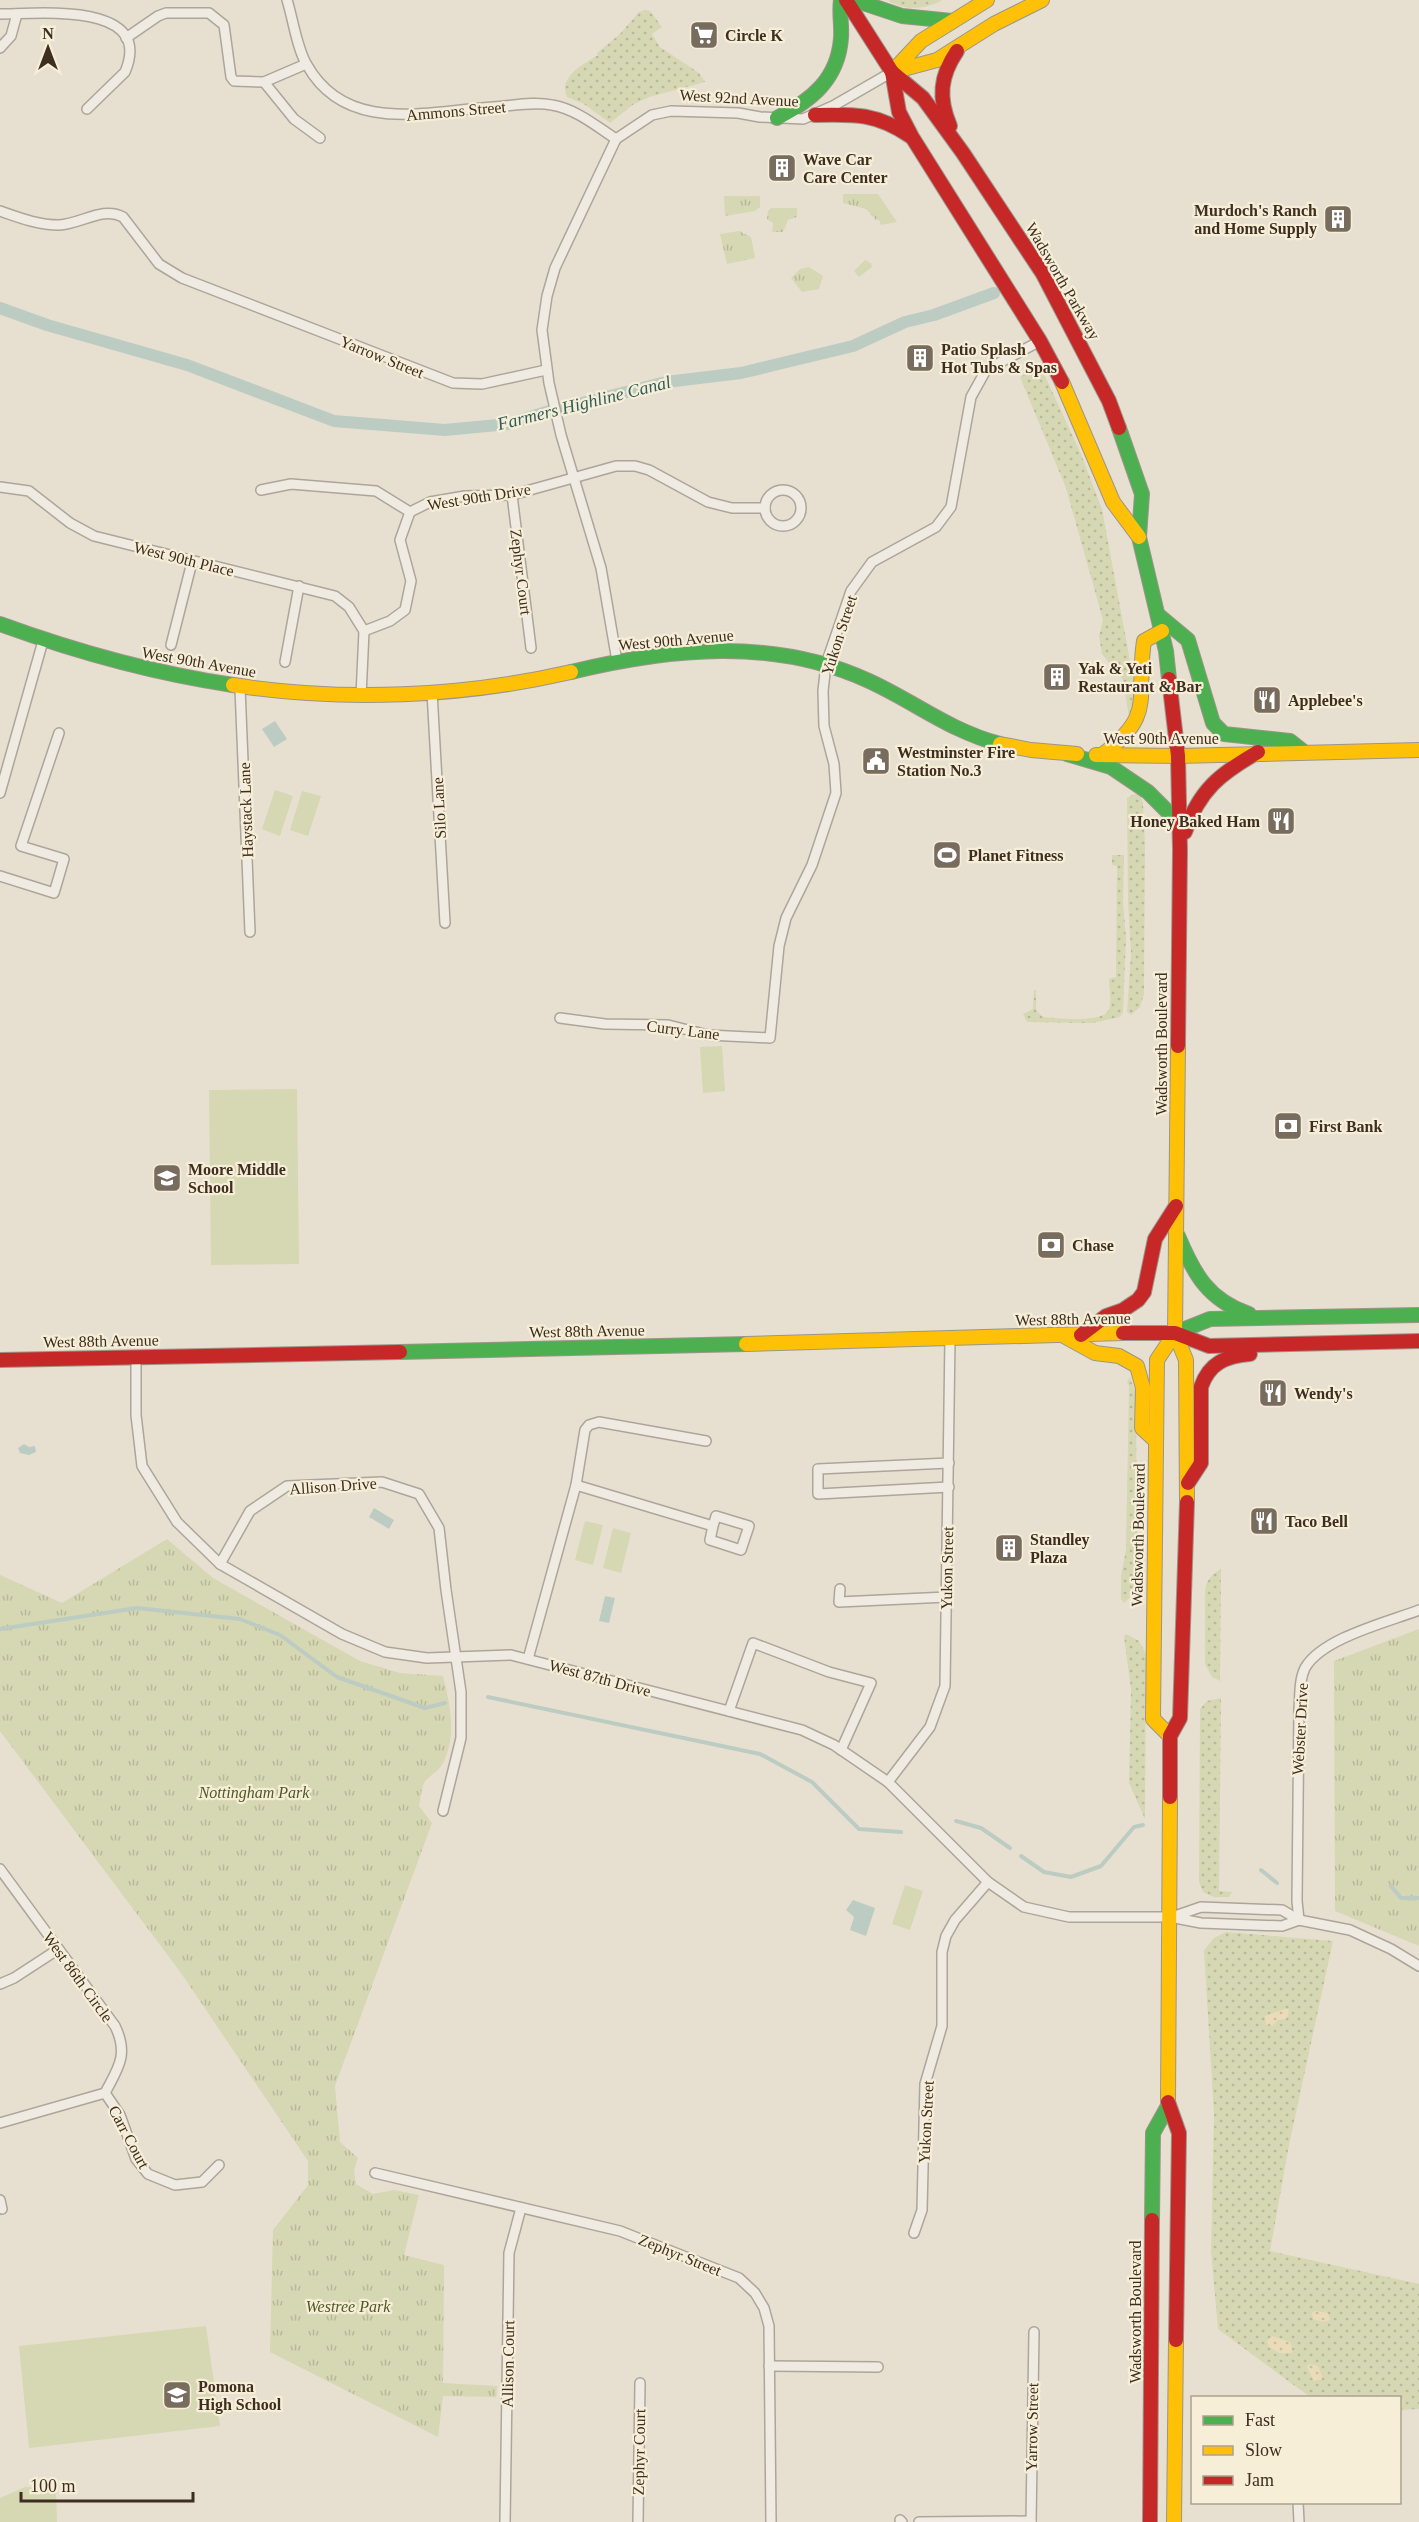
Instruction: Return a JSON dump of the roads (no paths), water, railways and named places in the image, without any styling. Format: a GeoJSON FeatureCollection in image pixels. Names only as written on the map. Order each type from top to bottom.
{"type":"FeatureCollection","features":[{"type":"Feature","properties":{"kind":"main road"},"geometry":{"type":"LineString","coordinates":[[777,118],[798,107],[834,74],[840,58],[841,0]]}},
{"type":"Feature","properties":{"kind":"main road","name":"Wadsworth Parkway"},"geometry":{"type":"LineString","coordinates":[[846,0],[892,72],[923,98],[963,153],[1043,274],[1109,401],[1142,494],[1139,537],[1162,631],[1171,682],[1178,756]]}},
{"type":"Feature","properties":{"kind":"main road"},"geometry":{"type":"LineString","coordinates":[[854,0],[875,10],[905,19],[952,21]]}},
{"type":"Feature","properties":{"kind":"main road","name":"West 92nd Avenue"},"geometry":{"type":"LineString","coordinates":[[892,72],[921,41],[987,0]]}},
{"type":"Feature","properties":{"kind":"main road","name":"West 92nd Avenue"},"geometry":{"type":"LineString","coordinates":[[892,72],[925,64],[962,45],[994,24],[1042,0]]}},
{"type":"Feature","properties":{"kind":"main road"},"geometry":{"type":"LineString","coordinates":[[962,45],[945,67],[939,92],[945,115],[963,153]]}},
{"type":"Feature","properties":{"kind":"main road","name":"Wadsworth Parkway"},"geometry":{"type":"LineString","coordinates":[[892,72],[899,112],[912,138],[1040,341],[1066,390],[1113,502],[1139,537]]}},
{"type":"Feature","properties":{"kind":"main road"},"geometry":{"type":"LineString","coordinates":[[815,115],[868,114],[885,119],[912,138]]}},
{"type":"Feature","properties":{"kind":"main road"},"geometry":{"type":"LineString","coordinates":[[1158,615],[1188,640],[1213,723],[1224,734],[1290,741],[1304,752]]}},
{"type":"Feature","properties":{"kind":"main road","name":"West 90th Avenue"},"geometry":{"type":"LineString","coordinates":[[0,624],[43,641],[138,668],[240,688],[361,696],[432,693],[513,684],[617,661],[680,653],[743,651],[795,656],[826,664],[881,687],[956,730],[985,741],[1019,749],[1067,754],[1178,756],[1258,752],[1419,750]]}},
{"type":"Feature","properties":{"kind":"main road"},"geometry":{"type":"LineString","coordinates":[[1102,755],[1119,743],[1135,727],[1140,717],[1141,657],[1144,641],[1162,631]]}},
{"type":"Feature","properties":{"kind":"main road"},"geometry":{"type":"LineString","coordinates":[[1180,850],[1189,815],[1208,787],[1227,770],[1258,752]]}},
{"type":"Feature","properties":{"kind":"main road"},"geometry":{"type":"LineString","coordinates":[[1067,754],[1111,767],[1148,792],[1179,823]]}},
{"type":"Feature","properties":{"kind":"main road","name":"Wadsworth Boulevard"},"geometry":{"type":"LineString","coordinates":[[1174,2522],[1179,2133],[1168,2106],[1170,1736],[1180,1718],[1188,1483],[1186,1360],[1175,1333],[1180,850],[1178,756]]}},
{"type":"Feature","properties":{"kind":"main road"},"geometry":{"type":"LineString","coordinates":[[1081,1335],[1106,1316],[1123,1310],[1138,1300],[1144,1293],[1155,1239],[1176,1206]]}},
{"type":"Feature","properties":{"kind":"main road"},"geometry":{"type":"LineString","coordinates":[[1176,1230],[1190,1264],[1215,1298],[1235,1311],[1263,1318]]}},
{"type":"Feature","properties":{"kind":"main road","name":"West 88th Avenue"},"geometry":{"type":"LineString","coordinates":[[0,1360],[1175,1333],[1210,1319],[1419,1315]]}},
{"type":"Feature","properties":{"kind":"main road","name":"Wadsworth Boulevard"},"geometry":{"type":"LineString","coordinates":[[1170,1736],[1153,1719],[1155,1440],[1157,1359],[1175,1333]]}},
{"type":"Feature","properties":{"kind":"main road","name":"West 88th Avenue"},"geometry":{"type":"LineString","coordinates":[[1175,1333],[1209,1346],[1419,1341]]}},
{"type":"Feature","properties":{"kind":"main road"},"geometry":{"type":"LineString","coordinates":[[1064,1336],[1095,1353],[1119,1356],[1137,1366],[1143,1388],[1142,1428],[1155,1440]]}},
{"type":"Feature","properties":{"kind":"main road"},"geometry":{"type":"LineString","coordinates":[[1188,1483],[1201,1463],[1203,1379],[1217,1361],[1232,1354],[1260,1354],[1278,1343]]}},
{"type":"Feature","properties":{"kind":"main road","name":"Wadsworth Boulevard"},"geometry":{"type":"LineString","coordinates":[[1150,2522],[1153,2133],[1168,2106]]}},
{"type":"Feature","properties":{"kind":"street","name":"Ammons Street"},"geometry":{"type":"LineString","coordinates":[[287,0],[306,64],[326,90],[355,109],[394,116],[551,105],[577,114],[616,139]]}},
{"type":"Feature","properties":{"kind":"street"},"geometry":{"type":"LineString","coordinates":[[126,38],[158,15],[209,13],[224,24],[231,77],[240,83],[264,82],[306,64]]}},
{"type":"Feature","properties":{"kind":"street"},"geometry":{"type":"LineString","coordinates":[[0,14],[87,14],[107,21],[126,38],[131,51],[125,72],[87,109]]}},
{"type":"Feature","properties":{"kind":"street"},"geometry":{"type":"LineString","coordinates":[[0,48],[11,36],[17,14]]}},
{"type":"Feature","properties":{"kind":"street","name":"West 92nd Avenue"},"geometry":{"type":"LineString","coordinates":[[616,139],[652,115],[670,111],[738,113],[803,119],[815,115],[892,72]]}},
{"type":"Feature","properties":{"kind":"street"},"geometry":{"type":"LineString","coordinates":[[264,82],[294,119],[320,138]]}},
{"type":"Feature","properties":{"kind":"street"},"geometry":{"type":"LineString","coordinates":[[616,139],[551,280],[542,330],[551,394],[601,568],[617,661]]}},
{"type":"Feature","properties":{"kind":"street","name":"Yarrow Street"},"geometry":{"type":"LineString","coordinates":[[0,211],[27,220],[59,225],[72,224],[105,213],[118,214],[123,217],[159,264],[182,278],[453,383],[482,384],[546,370]]}},
{"type":"Feature","properties":{"kind":"street","name":"Yukon Street"},"geometry":{"type":"LineString","coordinates":[[770,1038],[779,946],[786,918],[812,865],[836,793],[834,764],[824,726],[823,691],[826,664],[851,591],[872,562],[936,527],[951,507],[971,397],[986,370],[1040,341]]}},
{"type":"Feature","properties":{"kind":"street","name":"West 90th Drive"},"geometry":{"type":"LineString","coordinates":[[261,490],[291,484],[376,491],[410,512],[430,502],[465,496],[512,495],[616,466],[635,466],[649,470],[708,502],[732,508],[765,508]]}},
{"type":"Feature","properties":{"kind":"street","name":"West 90th Place"},"geometry":{"type":"LineString","coordinates":[[0,487],[29,490],[70,523],[94,536],[335,596],[350,607],[364,631]]}},
{"type":"Feature","properties":{"kind":"street"},"geometry":{"type":"LineString","coordinates":[[782,489],[793,492],[801,507],[794,523],[782,526],[772,522],[765,508],[771,493],[782,489]]}},
{"type":"Feature","properties":{"kind":"street","name":"Zephyr Court"},"geometry":{"type":"LineString","coordinates":[[512,495],[531,648]]}},
{"type":"Feature","properties":{"kind":"street"},"geometry":{"type":"LineString","coordinates":[[361,696],[364,631],[390,621],[405,610],[411,581],[400,540],[410,512]]}},
{"type":"Feature","properties":{"kind":"street"},"geometry":{"type":"LineString","coordinates":[[171,645],[192,562]]}},
{"type":"Feature","properties":{"kind":"street"},"geometry":{"type":"LineString","coordinates":[[285,662],[299,586]]}},
{"type":"Feature","properties":{"kind":"street"},"geometry":{"type":"LineString","coordinates":[[0,793],[43,641]]}},
{"type":"Feature","properties":{"kind":"street","name":"Haystack Lane"},"geometry":{"type":"LineString","coordinates":[[240,688],[250,932]]}},
{"type":"Feature","properties":{"kind":"street","name":"Silo Lane"},"geometry":{"type":"LineString","coordinates":[[432,693],[445,923]]}},
{"type":"Feature","properties":{"kind":"street"},"geometry":{"type":"LineString","coordinates":[[0,876],[54,892],[64,859],[21,846],[58,733]]}},
{"type":"Feature","properties":{"kind":"street","name":"Curry Lane"},"geometry":{"type":"LineString","coordinates":[[560,1018],[605,1024],[668,1025],[708,1035],[770,1038]]}},
{"type":"Feature","properties":{"kind":"street","name":"Yukon Street"},"geometry":{"type":"LineString","coordinates":[[888,1782],[930,1727],[945,1686],[950,1338]]}},
{"type":"Feature","properties":{"kind":"street","name":"West 87th Drive"},"geometry":{"type":"LineString","coordinates":[[136,1356],[136,1415],[142,1466],[177,1522],[220,1564],[342,1634],[385,1652],[427,1658],[511,1655],[802,1730],[841,1750],[888,1782],[988,1882],[1024,1907],[1069,1917],[1170,1917]]}},
{"type":"Feature","properties":{"kind":"street"},"geometry":{"type":"LineString","coordinates":[[528,1659],[576,1485],[585,1430],[594,1423],[706,1441]]}},
{"type":"Feature","properties":{"kind":"street"},"geometry":{"type":"LineString","coordinates":[[949,1487],[818,1494],[818,1469],[950,1463]]}},
{"type":"Feature","properties":{"kind":"street","name":"Allison Drive"},"geometry":{"type":"LineString","coordinates":[[220,1564],[250,1511],[287,1486],[381,1482],[419,1494],[439,1528],[446,1590],[458,1658],[462,1705],[461,1738],[443,1811]]}},
{"type":"Feature","properties":{"kind":"street"},"geometry":{"type":"LineString","coordinates":[[576,1485],[714,1526]]}},
{"type":"Feature","properties":{"kind":"street"},"geometry":{"type":"LineString","coordinates":[[716,1516],[749,1526],[741,1550],[710,1540],[714,1526],[716,1516]]}},
{"type":"Feature","properties":{"kind":"street"},"geometry":{"type":"LineString","coordinates":[[840,1589],[839,1602],[947,1596]]}},
{"type":"Feature","properties":{"kind":"street","name":"Webster Drive"},"geometry":{"type":"LineString","coordinates":[[1299,1920],[1297,1901],[1299,1721],[1301,1681],[1305,1668],[1327,1646],[1419,1610]]}},
{"type":"Feature","properties":{"kind":"street"},"geometry":{"type":"LineString","coordinates":[[729,1711],[753,1643],[829,1672],[871,1683],[841,1750]]}},
{"type":"Feature","properties":{"kind":"street","name":"West 86th Circle"},"geometry":{"type":"LineString","coordinates":[[0,1869],[57,1950],[115,2026],[121,2039],[122,2053],[120,2065],[105,2093]]}},
{"type":"Feature","properties":{"kind":"street","name":"Yukon Street"},"geometry":{"type":"LineString","coordinates":[[914,2233],[922,2210],[925,2084],[942,2026],[942,1952],[946,1936],[955,1920],[988,1882]]}},
{"type":"Feature","properties":{"kind":"street"},"geometry":{"type":"LineString","coordinates":[[1170,1917],[1201,1907],[1282,1910],[1299,1920],[1350,1930],[1391,1949],[1419,1966]]}},
{"type":"Feature","properties":{"kind":"street"},"geometry":{"type":"LineString","coordinates":[[1170,1917],[1201,1923],[1282,1926],[1299,1920]]}},
{"type":"Feature","properties":{"kind":"street"},"geometry":{"type":"LineString","coordinates":[[0,1984],[14,1978],[57,1950]]}},
{"type":"Feature","properties":{"kind":"street"},"geometry":{"type":"LineString","coordinates":[[0,2123],[105,2093]]}},
{"type":"Feature","properties":{"kind":"street","name":"Carr Court"},"geometry":{"type":"LineString","coordinates":[[105,2093],[120,2115],[136,2159],[148,2174],[175,2185],[202,2182],[219,2165]]}},
{"type":"Feature","properties":{"kind":"street","name":"Zephyr Street"},"geometry":{"type":"LineString","coordinates":[[375,2173],[620,2231],[739,2278],[755,2293],[764,2308],[769,2326],[771,2522]]}},
{"type":"Feature","properties":{"kind":"street","name":"Allison Court"},"geometry":{"type":"LineString","coordinates":[[505,2522],[509,2253],[521,2208]]}},
{"type":"Feature","properties":{"kind":"street","name":"Yarrow Street"},"geometry":{"type":"LineString","coordinates":[[1031,2521],[1034,2332]]}},
{"type":"Feature","properties":{"kind":"street"},"geometry":{"type":"LineString","coordinates":[[769,2366],[878,2367]]}},
{"type":"Feature","properties":{"kind":"street","name":"Zephyr Court"},"geometry":{"type":"LineString","coordinates":[[638,2522],[640,2383]]}},
{"type":"Feature","properties":{"kind":"street"},"geometry":{"type":"LineString","coordinates":[[1298,2504],[1299,2522]]}},
{"type":"Feature","properties":{"kind":"street"},"geometry":{"type":"LineString","coordinates":[[919,2522],[1031,2521]]}},
{"type":"Feature","properties":{"kind":"waterway","name":"Farmers Highline Canal"},"geometry":{"type":"LineString","coordinates":[[0,308],[47,325],[187,365],[334,421],[445,430],[508,424],[546,412],[666,382],[741,373],[853,346],[905,322],[934,315],[994,293]]}},
{"type":"Feature","properties":{"kind":"waterway"},"geometry":{"type":"LineString","coordinates":[[0,1629],[137,1608],[240,1619],[280,1635],[337,1677],[425,1708],[445,1703]]}},
{"type":"Feature","properties":{"kind":"waterway"},"geometry":{"type":"LineString","coordinates":[[488,1697],[760,1754],[812,1782],[859,1829],[901,1832]]}},
{"type":"Feature","properties":{"kind":"waterway"},"geometry":{"type":"LineString","coordinates":[[956,1821],[981,1828],[1010,1848]]}},
{"type":"Feature","properties":{"kind":"waterway"},"geometry":{"type":"LineString","coordinates":[[1021,1856],[1044,1872],[1071,1877],[1101,1866],[1134,1827],[1143,1825]]}},
{"type":"Feature","properties":{"kind":"waterway"},"geometry":{"type":"LineString","coordinates":[[1261,1870],[1277,1883]]}},
{"type":"Feature","properties":{"kind":"waterway"},"geometry":{"type":"LineString","coordinates":[[1391,1886],[1401,1898],[1419,1898]]}},
{"type":"Feature","properties":{"kind":"place","name":"Circle K"},"geometry":{"type":"Point","coordinates":[704,35]}},
{"type":"Feature","properties":{"kind":"place","name":"Wave Car Care Center"},"geometry":{"type":"Point","coordinates":[782,168]}},
{"type":"Feature","properties":{"kind":"place","name":"Murdoch's Ranch and Home Supply"},"geometry":{"type":"Point","coordinates":[1338,219]}},
{"type":"Feature","properties":{"kind":"place","name":"Patio Splash Hot Tubs & Spas"},"geometry":{"type":"Point","coordinates":[920,358]}},
{"type":"Feature","properties":{"kind":"place","name":"Yak & Yeti Restaurant & Bar"},"geometry":{"type":"Point","coordinates":[1057,677]}},
{"type":"Feature","properties":{"kind":"place","name":"Applebee's"},"geometry":{"type":"Point","coordinates":[1267,700]}},
{"type":"Feature","properties":{"kind":"place","name":"Westminster Fire Station No.3"},"geometry":{"type":"Point","coordinates":[876,761]}},
{"type":"Feature","properties":{"kind":"place","name":"Honey Baked Ham"},"geometry":{"type":"Point","coordinates":[1281,821]}},
{"type":"Feature","properties":{"kind":"place","name":"Planet Fitness"},"geometry":{"type":"Point","coordinates":[947,855]}},
{"type":"Feature","properties":{"kind":"place","name":"First Bank"},"geometry":{"type":"Point","coordinates":[1288,1126]}},
{"type":"Feature","properties":{"kind":"place","name":"Moore Middle School"},"geometry":{"type":"Point","coordinates":[167,1178]}},
{"type":"Feature","properties":{"kind":"place","name":"Chase"},"geometry":{"type":"Point","coordinates":[1051,1245]}},
{"type":"Feature","properties":{"kind":"place","name":"Wendy's"},"geometry":{"type":"Point","coordinates":[1273,1393]}},
{"type":"Feature","properties":{"kind":"place","name":"Taco Bell"},"geometry":{"type":"Point","coordinates":[1264,1521]}},
{"type":"Feature","properties":{"kind":"place","name":"Standley Plaza"},"geometry":{"type":"Point","coordinates":[1009,1548]}},
{"type":"Feature","properties":{"kind":"place","name":"Pomona High School"},"geometry":{"type":"Point","coordinates":[177,2395]}},
{"type":"Feature","properties":{"kind":"park label","name":"Nottingham Park"},"geometry":{"type":"Point","coordinates":[254,1792]}},
{"type":"Feature","properties":{"kind":"park label","name":"Westree Park"},"geometry":{"type":"Point","coordinates":[348,2306]}}]}
